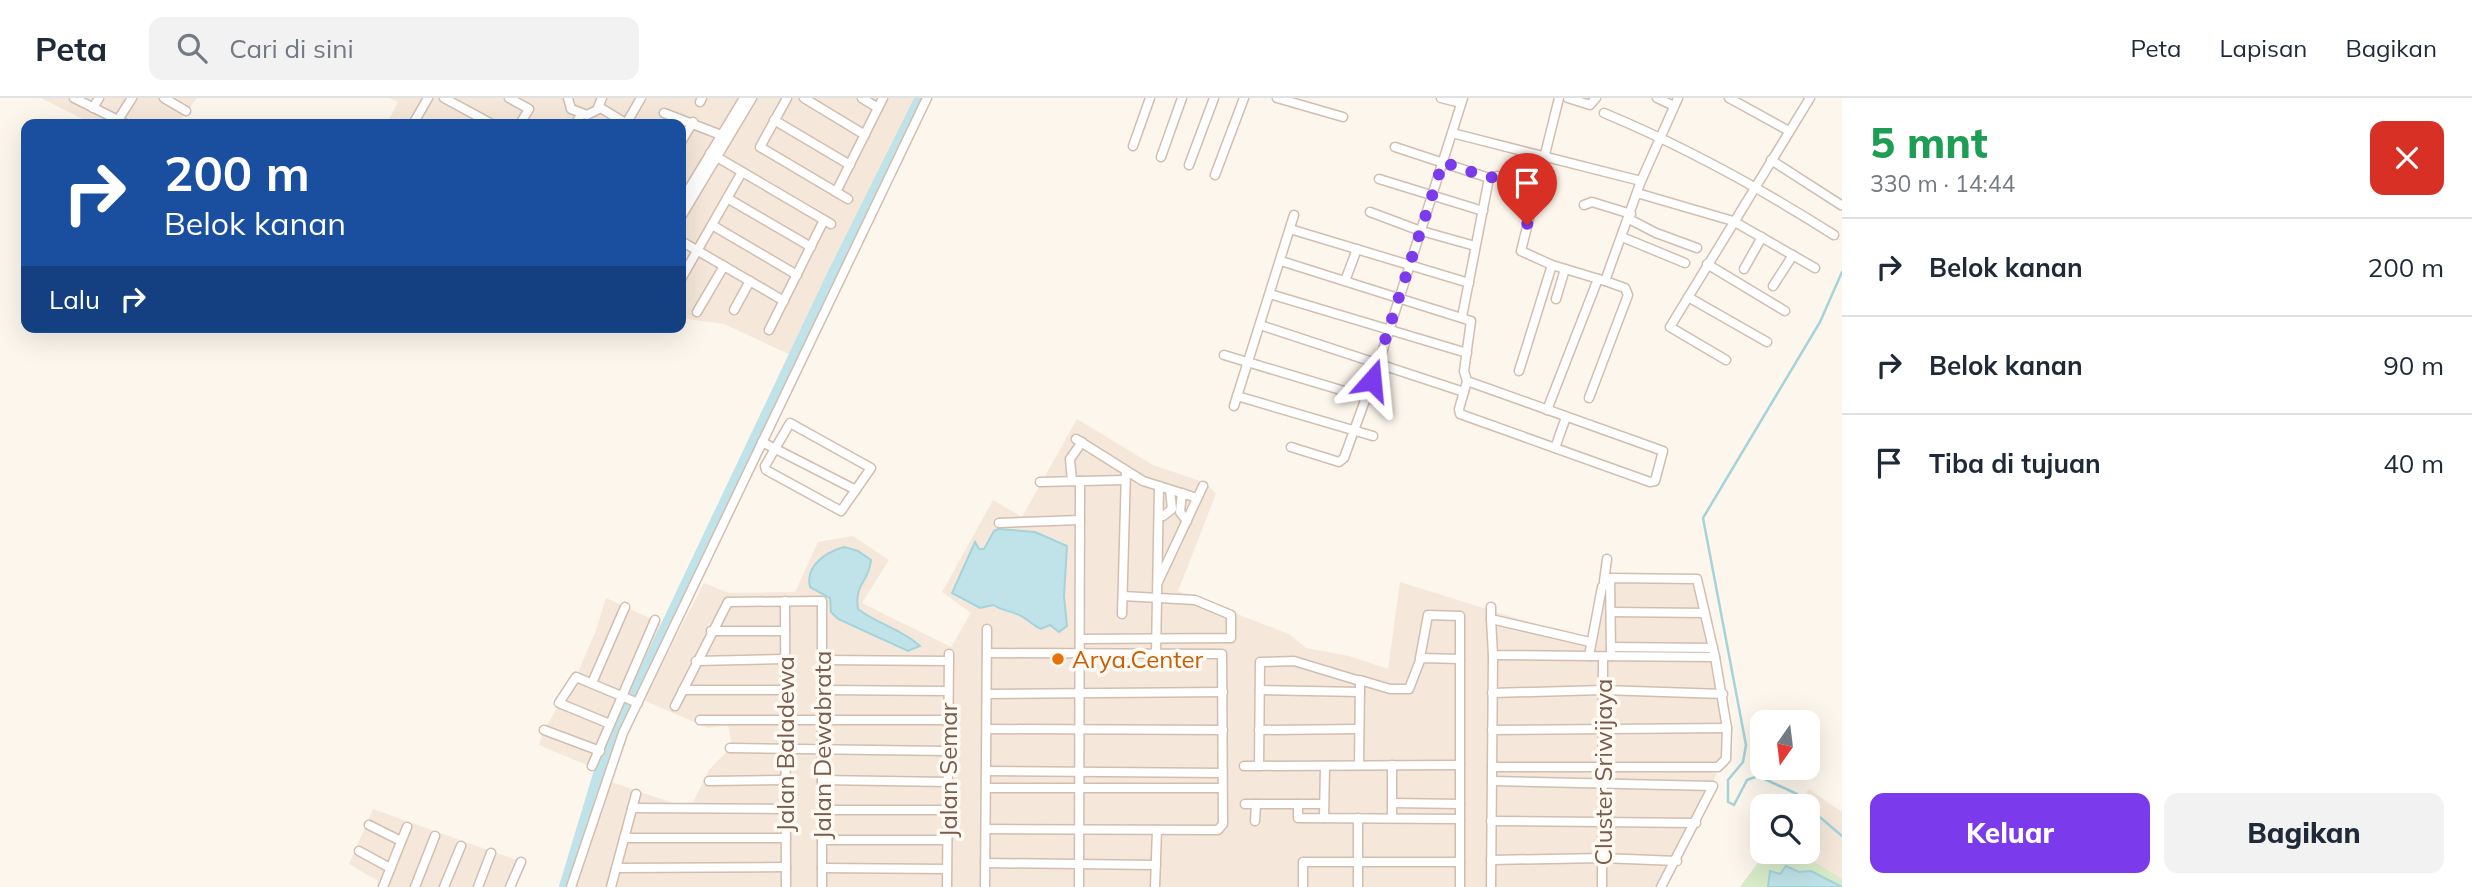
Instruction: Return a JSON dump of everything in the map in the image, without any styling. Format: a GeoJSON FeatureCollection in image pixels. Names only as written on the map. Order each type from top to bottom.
{"type":"FeatureCollection","features":[{"type":"Feature","properties":{"kind":"street"},"geometry":{"type":"LineString","coordinates":[[74,98],[116,119]]}},
{"type":"Feature","properties":{"kind":"street"},"geometry":{"type":"LineString","coordinates":[[93,108],[99,98]]}},
{"type":"Feature","properties":{"kind":"street"},"geometry":{"type":"LineString","coordinates":[[123,119],[132,98]]}},
{"type":"Feature","properties":{"kind":"street"},"geometry":{"type":"LineString","coordinates":[[164,98],[186,111]]}},
{"type":"Feature","properties":{"kind":"street"},"geometry":{"type":"LineString","coordinates":[[415,119],[428,98]]}},
{"type":"Feature","properties":{"kind":"street"},"geometry":{"type":"LineString","coordinates":[[444,98],[483,119]]}},
{"type":"Feature","properties":{"kind":"street"},"geometry":{"type":"LineString","coordinates":[[509,98],[529,109],[523,119]]}},
{"type":"Feature","properties":{"kind":"street"},"geometry":{"type":"LineString","coordinates":[[568,98],[571,109],[581,115],[587,115],[600,102],[621,119]]}},
{"type":"Feature","properties":{"kind":"street"},"geometry":{"type":"LineString","coordinates":[[630,119],[640,98]]}},
{"type":"Feature","properties":{"kind":"street"},"geometry":{"type":"LineString","coordinates":[[686,208],[714,155],[721,135],[744,98]]}},
{"type":"Feature","properties":{"kind":"street"},"geometry":{"type":"LineString","coordinates":[[686,195],[751,98]]}},
{"type":"Feature","properties":{"kind":"street"},"geometry":{"type":"LineString","coordinates":[[787,98],[760,147],[848,199]]}},
{"type":"Feature","properties":{"kind":"street"},"geometry":{"type":"LineString","coordinates":[[804,98],[865,135]]}},
{"type":"Feature","properties":{"kind":"street"},"geometry":{"type":"LineString","coordinates":[[862,98],[878,108]]}},
{"type":"Feature","properties":{"kind":"street"},"geometry":{"type":"LineString","coordinates":[[836,192],[883,98]]}},
{"type":"Feature","properties":{"kind":"street"},"geometry":{"type":"LineString","coordinates":[[571,887],[605,780],[635,701],[928,98]]}},
{"type":"Feature","properties":{"kind":"street"},"geometry":{"type":"LineString","coordinates":[[1133,146],[1150,98]]}},
{"type":"Feature","properties":{"kind":"street"},"geometry":{"type":"LineString","coordinates":[[1161,157],[1182,98]]}},
{"type":"Feature","properties":{"kind":"street"},"geometry":{"type":"LineString","coordinates":[[1189,164],[1214,98]]}},
{"type":"Feature","properties":{"kind":"street"},"geometry":{"type":"LineString","coordinates":[[1215,175],[1244,98]]}},
{"type":"Feature","properties":{"kind":"street"},"geometry":{"type":"LineString","coordinates":[[1277,98],[1299,101],[1343,117]]}},
{"type":"Feature","properties":{"kind":"street"},"geometry":{"type":"LineString","coordinates":[[1291,447],[1341,461],[1354,431],[1379,362],[1418,230],[1462,101],[1441,98]]}},
{"type":"Feature","properties":{"kind":"street"},"geometry":{"type":"LineString","coordinates":[[1559,98],[1521,251],[1552,265],[1625,288],[1628,292],[1590,398]]}},
{"type":"Feature","properties":{"kind":"street"},"geometry":{"type":"LineString","coordinates":[[1568,98],[1591,105],[1596,98]]}},
{"type":"Feature","properties":{"kind":"street"},"geometry":{"type":"LineString","coordinates":[[1547,410],[1601,280],[1622,237],[1641,181],[1676,102],[1657,98]]}},
{"type":"Feature","properties":{"kind":"street"},"geometry":{"type":"LineString","coordinates":[[1729,98],[1789,131]]}},
{"type":"Feature","properties":{"kind":"street"},"geometry":{"type":"LineString","coordinates":[[1726,360],[1670,327],[1810,98]]}},
{"type":"Feature","properties":{"kind":"street"},"geometry":{"type":"LineString","coordinates":[[664,113],[683,119]]}},
{"type":"Feature","properties":{"kind":"street"},"geometry":{"type":"LineString","coordinates":[[1604,113],[1661,136],[1756,185],[1834,235]]}},
{"type":"Feature","properties":{"kind":"street"},"geometry":{"type":"LineString","coordinates":[[578,119],[581,115]]}},
{"type":"Feature","properties":{"kind":"street"},"geometry":{"type":"LineString","coordinates":[[686,120],[721,135]]}},
{"type":"Feature","properties":{"kind":"street"},"geometry":{"type":"LineString","coordinates":[[774,120],[850,165]]}},
{"type":"Feature","properties":{"kind":"street"},"geometry":{"type":"LineString","coordinates":[[686,134],[693,122]]}},
{"type":"Feature","properties":{"kind":"street"},"geometry":{"type":"LineString","coordinates":[[1452,133],[1641,181]]}},
{"type":"Feature","properties":{"kind":"street"},"geometry":{"type":"LineString","coordinates":[[1395,147],[1489,178],[1497,176],[1537,185]]}},
{"type":"Feature","properties":{"kind":"street"},"geometry":{"type":"LineString","coordinates":[[714,155],[828,222],[811,247],[769,330]]}},
{"type":"Feature","properties":{"kind":"street"},"geometry":{"type":"LineString","coordinates":[[1771,160],[1841,205]]}},
{"type":"Feature","properties":{"kind":"street"},"geometry":{"type":"LineString","coordinates":[[686,270],[742,172]]}},
{"type":"Feature","properties":{"kind":"street"},"geometry":{"type":"LineString","coordinates":[[1462,317],[1489,178]]}},
{"type":"Feature","properties":{"kind":"street"},"geometry":{"type":"LineString","coordinates":[[1379,179],[1483,211]]}},
{"type":"Feature","properties":{"kind":"street"},"geometry":{"type":"LineString","coordinates":[[1637,193],[1733,221],[1815,268]]}},
{"type":"Feature","properties":{"kind":"street"},"geometry":{"type":"LineString","coordinates":[[727,198],[811,247]]}},
{"type":"Feature","properties":{"kind":"street"},"geometry":{"type":"LineString","coordinates":[[1584,205],[1592,202],[1630,216],[1656,233],[1697,248]]}},
{"type":"Feature","properties":{"kind":"street"},"geometry":{"type":"LineString","coordinates":[[1370,212],[1418,230],[1475,246]]}},
{"type":"Feature","properties":{"kind":"street"},"geometry":{"type":"LineString","coordinates":[[1234,406],[1294,215]]}},
{"type":"Feature","properties":{"kind":"street"},"geometry":{"type":"LineString","coordinates":[[712,225],[797,275]]}},
{"type":"Feature","properties":{"kind":"street"},"geometry":{"type":"LineString","coordinates":[[1290,229],[1469,283]]}},
{"type":"Feature","properties":{"kind":"street"},"geometry":{"type":"LineString","coordinates":[[1622,237],[1685,263]]}},
{"type":"Feature","properties":{"kind":"street"},"geometry":{"type":"LineString","coordinates":[[1744,269],[1762,237]]}},
{"type":"Feature","properties":{"kind":"street"},"geometry":{"type":"LineString","coordinates":[[686,245],[784,301]]}},
{"type":"Feature","properties":{"kind":"street"},"geometry":{"type":"LineString","coordinates":[[1345,281],[1357,249]]}},
{"type":"Feature","properties":{"kind":"street"},"geometry":{"type":"LineString","coordinates":[[1773,286],[1793,255]]}},
{"type":"Feature","properties":{"kind":"street"},"geometry":{"type":"LineString","coordinates":[[1281,261],[1472,322],[1464,371],[1467,381],[1459,409],[1461,414],[1650,482],[1655,481],[1663,451],[1467,381]]}},
{"type":"Feature","properties":{"kind":"street"},"geometry":{"type":"LineString","coordinates":[[1707,264],[1785,311]]}},
{"type":"Feature","properties":{"kind":"street"},"geometry":{"type":"LineString","coordinates":[[1519,370],[1552,265]]}},
{"type":"Feature","properties":{"kind":"street"},"geometry":{"type":"LineString","coordinates":[[697,312],[724,266]]}},
{"type":"Feature","properties":{"kind":"street"},"geometry":{"type":"LineString","coordinates":[[1556,299],[1565,269]]}},
{"type":"Feature","properties":{"kind":"street"},"geometry":{"type":"LineString","coordinates":[[734,310],[750,281]]}},
{"type":"Feature","properties":{"kind":"street"},"geometry":{"type":"LineString","coordinates":[[1270,294],[1467,354]]}},
{"type":"Feature","properties":{"kind":"street"},"geometry":{"type":"LineString","coordinates":[[1688,297],[1767,342]]}},
{"type":"Feature","properties":{"kind":"street"},"geometry":{"type":"LineString","coordinates":[[1260,325],[1464,392]]}},
{"type":"Feature","properties":{"kind":"street"},"geometry":{"type":"LineString","coordinates":[[1224,355],[1384,403]]}},
{"type":"Feature","properties":{"kind":"street"},"geometry":{"type":"LineString","coordinates":[[1237,396],[1373,436]]}},
{"type":"Feature","properties":{"kind":"street"},"geometry":{"type":"LineString","coordinates":[[1555,448],[1566,417]]}},
{"type":"Feature","properties":{"kind":"street"},"geometry":{"type":"LineString","coordinates":[[788,424],[798,426],[870,467],[870,472],[842,510],[838,511],[766,470],[774,449],[788,424]]}},
{"type":"Feature","properties":{"kind":"street"},"geometry":{"type":"LineString","coordinates":[[1079,887],[1080,520],[1076,481],[1070,459],[1079,440],[1126,475],[1197,498]]}},
{"type":"Feature","properties":{"kind":"street"},"geometry":{"type":"LineString","coordinates":[[762,442],[856,490]]}},
{"type":"Feature","properties":{"kind":"street"},"geometry":{"type":"LineString","coordinates":[[1040,482],[1126,475]]}},
{"type":"Feature","properties":{"kind":"street"},"geometry":{"type":"LineString","coordinates":[[1122,614],[1126,475]]}},
{"type":"Feature","properties":{"kind":"street"},"geometry":{"type":"LineString","coordinates":[[1156,654],[1159,486]]}},
{"type":"Feature","properties":{"kind":"street"},"geometry":{"type":"LineString","coordinates":[[1157,585],[1203,486]]}},
{"type":"Feature","properties":{"kind":"street"},"geometry":{"type":"LineString","coordinates":[[1159,515],[1163,516],[1172,509],[1170,489]]}},
{"type":"Feature","properties":{"kind":"street"},"geometry":{"type":"LineString","coordinates":[[1182,493],[1180,512],[1187,521]]}},
{"type":"Feature","properties":{"kind":"street"},"geometry":{"type":"LineString","coordinates":[[999,523],[1080,520]]}},
{"type":"Feature","properties":{"kind":"street"},"geometry":{"type":"LineString","coordinates":[[1158,552],[1164,550],[1171,555]]}},
{"type":"Feature","properties":{"kind":"street"},"geometry":{"type":"LineString","coordinates":[[1589,656],[1590,642],[1607,580],[1607,559]]}},
{"type":"Feature","properties":{"kind":"street"},"geometry":{"type":"LineString","coordinates":[[1607,580],[1697,579],[1723,694],[1727,728],[1726,759],[1718,767],[1713,786],[1696,823],[1661,887]]}},
{"type":"Feature","properties":{"kind":"street","name":"Cluster Sriwijaya"},"geometry":{"type":"LineString","coordinates":[[1602,887],[1601,728],[1603,690],[1611,647],[1607,580]]}},
{"type":"Feature","properties":{"kind":"street"},"geometry":{"type":"LineString","coordinates":[[1080,639],[1228,639],[1232,635],[1232,617],[1195,600],[1123,596]]}},
{"type":"Feature","properties":{"kind":"street"},"geometry":{"type":"LineString","coordinates":[[675,706],[728,602],[785,601]]}},
{"type":"Feature","properties":{"kind":"street","name":"Jalan Dewabrata"},"geometry":{"type":"LineString","coordinates":[[785,601],[822,602],[821,887]]}},
{"type":"Feature","properties":{"kind":"street","name":"Jalan Baladewa"},"geometry":{"type":"LineString","coordinates":[[785,601],[786,887]]}},
{"type":"Feature","properties":{"kind":"street"},"geometry":{"type":"LineString","coordinates":[[592,683],[625,607]]}},
{"type":"Feature","properties":{"kind":"street"},"geometry":{"type":"LineString","coordinates":[[1491,887],[1492,607]]}},
{"type":"Feature","properties":{"kind":"street"},"geometry":{"type":"LineString","coordinates":[[1611,612],[1704,613]]}},
{"type":"Feature","properties":{"kind":"street"},"geometry":{"type":"LineString","coordinates":[[1259,766],[1260,662],[1294,661],[1390,689],[1409,689],[1420,658],[1428,615],[1460,616],[1460,887]]}},
{"type":"Feature","properties":{"kind":"street"},"geometry":{"type":"LineString","coordinates":[[1492,619],[1590,642]]}},
{"type":"Feature","properties":{"kind":"street"},"geometry":{"type":"LineString","coordinates":[[592,765],[655,620]]}},
{"type":"Feature","properties":{"kind":"street"},"geometry":{"type":"LineString","coordinates":[[985,887],[987,629]]}},
{"type":"Feature","properties":{"kind":"street"},"geometry":{"type":"LineString","coordinates":[[711,631],[785,631]]}},
{"type":"Feature","properties":{"kind":"street"},"geometry":{"type":"LineString","coordinates":[[1611,647],[1714,652]]}},
{"type":"Feature","properties":{"kind":"street"},"geometry":{"type":"LineString","coordinates":[[1493,655],[1607,658],[1714,652]]}},
{"type":"Feature","properties":{"kind":"street"},"geometry":{"type":"LineString","coordinates":[[986,829],[1218,830],[1223,824],[1223,658],[1219,653],[987,653]]}},
{"type":"Feature","properties":{"kind":"street","name":"Jalan Semar"},"geometry":{"type":"LineString","coordinates":[[822,660],[949,658],[947,887]]}},
{"type":"Feature","properties":{"kind":"street"},"geometry":{"type":"LineString","coordinates":[[1420,658],[1460,659]]}},
{"type":"Feature","properties":{"kind":"street"},"geometry":{"type":"LineString","coordinates":[[696,661],[785,659]]}},
{"type":"Feature","properties":{"kind":"street"},"geometry":{"type":"LineString","coordinates":[[610,724],[559,703],[576,677],[635,701]]}},
{"type":"Feature","properties":{"kind":"street"},"geometry":{"type":"LineString","coordinates":[[1359,765],[1360,680]]}},
{"type":"Feature","properties":{"kind":"street"},"geometry":{"type":"LineString","coordinates":[[682,690],[785,690]]}},
{"type":"Feature","properties":{"kind":"street"},"geometry":{"type":"LineString","coordinates":[[822,690],[948,691]]}},
{"type":"Feature","properties":{"kind":"street"},"geometry":{"type":"LineString","coordinates":[[1259,690],[1360,692]]}},
{"type":"Feature","properties":{"kind":"street"},"geometry":{"type":"LineString","coordinates":[[1492,693],[1603,690],[1723,694]]}},
{"type":"Feature","properties":{"kind":"street"},"geometry":{"type":"LineString","coordinates":[[987,694],[1223,692]]}},
{"type":"Feature","properties":{"kind":"street"},"geometry":{"type":"LineString","coordinates":[[700,720],[948,720]]}},
{"type":"Feature","properties":{"kind":"street"},"geometry":{"type":"LineString","coordinates":[[1492,730],[1727,728]]}},
{"type":"Feature","properties":{"kind":"street"},"geometry":{"type":"LineString","coordinates":[[987,729],[1223,730]]}},
{"type":"Feature","properties":{"kind":"street"},"geometry":{"type":"LineString","coordinates":[[1259,730],[1358,729]]}},
{"type":"Feature","properties":{"kind":"street"},"geometry":{"type":"LineString","coordinates":[[544,730],[600,751]]}},
{"type":"Feature","properties":{"kind":"street"},"geometry":{"type":"LineString","coordinates":[[730,748],[948,751]]}},
{"type":"Feature","properties":{"kind":"street"},"geometry":{"type":"LineString","coordinates":[[1392,765],[1392,818]]}},
{"type":"Feature","properties":{"kind":"street"},"geometry":{"type":"LineString","coordinates":[[1244,766],[1460,765]]}},
{"type":"Feature","properties":{"kind":"street"},"geometry":{"type":"LineString","coordinates":[[1324,818],[1325,766]]}},
{"type":"Feature","properties":{"kind":"street"},"geometry":{"type":"LineString","coordinates":[[1492,767],[1718,767]]}},
{"type":"Feature","properties":{"kind":"street"},"geometry":{"type":"LineString","coordinates":[[987,771],[1222,772]]}},
{"type":"Feature","properties":{"kind":"street"},"geometry":{"type":"LineString","coordinates":[[709,781],[786,780]]}},
{"type":"Feature","properties":{"kind":"street"},"geometry":{"type":"LineString","coordinates":[[822,780],[948,782]]}},
{"type":"Feature","properties":{"kind":"street"},"geometry":{"type":"LineString","coordinates":[[1492,781],[1713,786]]}},
{"type":"Feature","properties":{"kind":"street"},"geometry":{"type":"LineString","coordinates":[[986,788],[1222,788]]}},
{"type":"Feature","properties":{"kind":"street"},"geometry":{"type":"LineString","coordinates":[[611,887],[636,794]]}},
{"type":"Feature","properties":{"kind":"street"},"geometry":{"type":"LineString","coordinates":[[1392,803],[1460,804]]}},
{"type":"Feature","properties":{"kind":"street"},"geometry":{"type":"LineString","coordinates":[[1245,804],[1324,804]]}},
{"type":"Feature","properties":{"kind":"street"},"geometry":{"type":"LineString","coordinates":[[1255,821],[1256,804]]}},
{"type":"Feature","properties":{"kind":"street"},"geometry":{"type":"LineString","coordinates":[[1298,804],[1298,818],[1460,819]]}},
{"type":"Feature","properties":{"kind":"street"},"geometry":{"type":"LineString","coordinates":[[632,808],[786,809]]}},
{"type":"Feature","properties":{"kind":"street"},"geometry":{"type":"LineString","coordinates":[[822,810],[947,810]]}},
{"type":"Feature","properties":{"kind":"street"},"geometry":{"type":"LineString","coordinates":[[1357,818],[1358,887]]}},
{"type":"Feature","properties":{"kind":"street"},"geometry":{"type":"LineString","coordinates":[[1491,821],[1696,823]]}},
{"type":"Feature","properties":{"kind":"street"},"geometry":{"type":"LineString","coordinates":[[369,825],[401,841]]}},
{"type":"Feature","properties":{"kind":"street"},"geometry":{"type":"LineString","coordinates":[[383,887],[407,827]]}},
{"type":"Feature","properties":{"kind":"street"},"geometry":{"type":"LineString","coordinates":[[1155,887],[1157,830]]}},
{"type":"Feature","properties":{"kind":"street"},"geometry":{"type":"LineString","coordinates":[[415,887],[435,836]]}},
{"type":"Feature","properties":{"kind":"street"},"geometry":{"type":"LineString","coordinates":[[624,838],[786,838]]}},
{"type":"Feature","properties":{"kind":"street"},"geometry":{"type":"LineString","coordinates":[[821,840],[947,840]]}},
{"type":"Feature","properties":{"kind":"street"},"geometry":{"type":"LineString","coordinates":[[444,887],[461,846]]}},
{"type":"Feature","properties":{"kind":"street"},"geometry":{"type":"LineString","coordinates":[[359,851],[390,868]]}},
{"type":"Feature","properties":{"kind":"street"},"geometry":{"type":"LineString","coordinates":[[478,887],[491,853]]}},
{"type":"Feature","properties":{"kind":"street"},"geometry":{"type":"LineString","coordinates":[[1491,860],[1602,858],[1676,861]]}},
{"type":"Feature","properties":{"kind":"street"},"geometry":{"type":"LineString","coordinates":[[510,887],[521,862]]}},
{"type":"Feature","properties":{"kind":"street"},"geometry":{"type":"LineString","coordinates":[[1303,887],[1303,862],[1460,862]]}},
{"type":"Feature","properties":{"kind":"street"},"geometry":{"type":"LineString","coordinates":[[985,863],[1156,865]]}},
{"type":"Feature","properties":{"kind":"street"},"geometry":{"type":"LineString","coordinates":[[616,868],[786,867]]}},
{"type":"Feature","properties":{"kind":"street"},"geometry":{"type":"LineString","coordinates":[[822,869],[947,869]]}},
{"type":"Feature","properties":{"kind":"shaded area"},"geometry":{"type":"Polygon","coordinates":[[[41,98],[197,98],[181,119],[83,119],[41,98]]]}},
{"type":"Feature","properties":{"kind":"shaded area"},"geometry":{"type":"Polygon","coordinates":[[[389,98],[922,98],[795,357],[724,324],[686,319],[686,119],[390,119],[398,102],[389,98]]]}},
{"type":"Feature","properties":{"kind":"shaded area"},"geometry":{"type":"Polygon","coordinates":[[[1077,419],[1153,465],[1206,483],[1216,494],[1178,591],[1289,634],[1306,648],[1349,656],[1388,669],[1400,582],[1589,641],[1610,578],[1697,579],[1725,713],[1726,759],[1718,767],[1713,786],[1661,887],[571,887],[605,780],[676,804],[693,802],[709,770],[732,746],[728,725],[708,728],[643,700],[704,583],[729,593],[795,592],[818,542],[853,536],[889,560],[862,603],[951,647],[971,613],[942,592],[993,500],[1022,517],[1077,419]]]}},
{"type":"Feature","properties":{"kind":"shaded area"},"geometry":{"type":"Polygon","coordinates":[[[606,598],[667,626],[601,771],[539,745],[544,730],[576,677],[595,633],[606,598]]]}},
{"type":"Feature","properties":{"kind":"shaded area"},"geometry":{"type":"Polygon","coordinates":[[[1820,797],[1842,812],[1842,887],[1740,887],[1757,864],[1820,864],[1820,797]]]}},
{"type":"Feature","properties":{"kind":"shaded area"},"geometry":{"type":"Polygon","coordinates":[[[373,809],[522,862],[512,887],[377,887],[378,881],[349,864],[373,809]]]}},
{"type":"Feature","properties":{"kind":"green space"},"geometry":{"type":"Polygon","coordinates":[[[922,98],[928,98],[638,703],[571,887],[566,887],[601,771],[627,712],[922,98]]]}},
{"type":"Feature","properties":{"kind":"green space"},"geometry":{"type":"Polygon","coordinates":[[[1757,864],[1818,864],[1842,879],[1842,886],[1811,871],[1799,872],[1792,868],[1781,874],[1770,871],[1768,887],[1740,887],[1757,864]]]}},
{"type":"Feature","properties":{"kind":"water"},"geometry":{"type":"Polygon","coordinates":[[[994,531],[1035,532],[1067,546],[1064,596],[1067,626],[1059,632],[1050,625],[1041,629],[1021,616],[993,605],[980,608],[952,593],[975,542],[979,549],[984,549],[994,531]]]}},
{"type":"Feature","properties":{"kind":"water"},"geometry":{"type":"Polygon","coordinates":[[[844,547],[858,551],[871,560],[868,574],[858,594],[858,609],[920,646],[908,651],[838,619],[831,612],[830,598],[810,587],[809,579],[818,561],[830,552],[844,547]]]}},
{"type":"Feature","properties":{"kind":"water"},"geometry":{"type":"Polygon","coordinates":[[[1786,866],[1799,872],[1811,871],[1842,887],[1768,887],[1770,871],[1780,874],[1786,866]]]}},
{"type":"Feature","properties":{"kind":"waterway"},"geometry":{"type":"LineString","coordinates":[[566,887],[601,771],[627,712],[834,275],[922,98]]}},
{"type":"Feature","properties":{"kind":"waterway"},"geometry":{"type":"LineString","coordinates":[[1797,794],[1758,776],[1747,780],[1734,805],[1728,802],[1728,780],[1743,762],[1746,745],[1703,518],[1820,322],[1842,272]]}},
{"type":"Feature","properties":{"kind":"waterway"},"geometry":{"type":"LineString","coordinates":[[1820,817],[1842,836]]}},
{"type":"Feature","properties":{"kind":"place","name":"Arya.Center"},"geometry":{"type":"Point","coordinates":[1058,659]}},
{"type":"Feature","properties":{"kind":"route"},"geometry":{"type":"LineString","coordinates":[[1372,380],[1418,230],[1443,162],[1489,178],[1497,176],[1537,185],[1527,225]]}}]}
